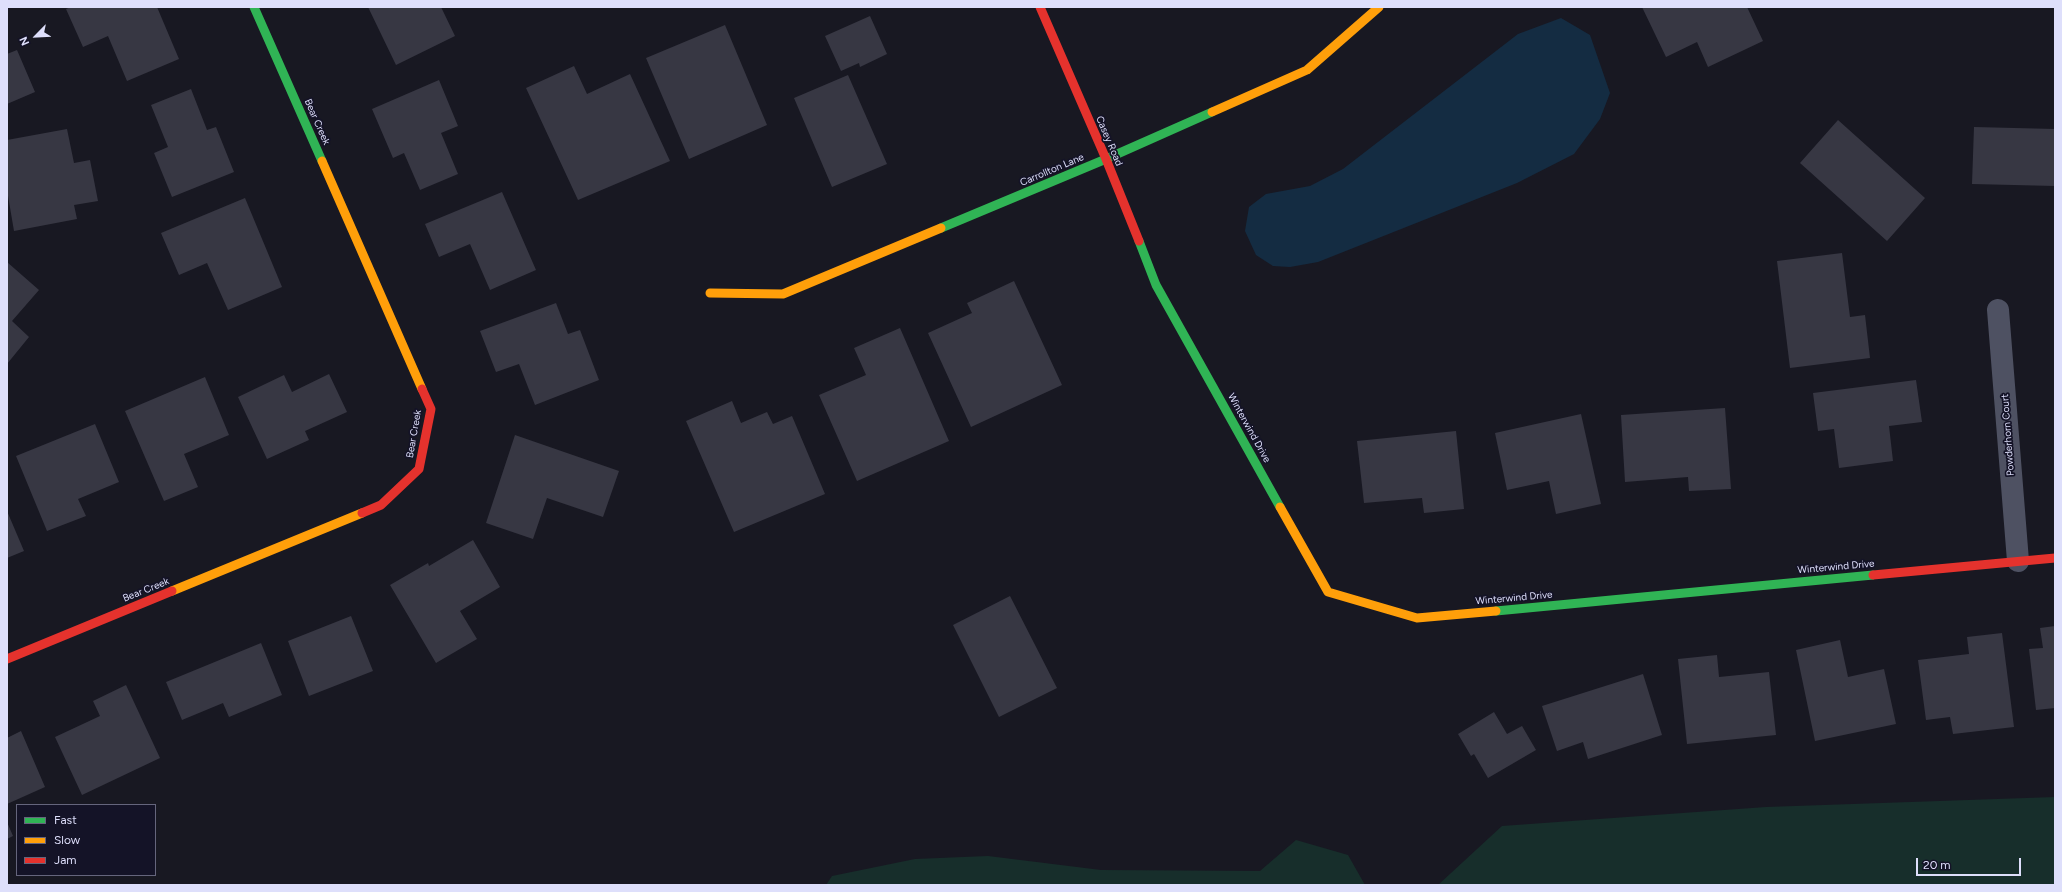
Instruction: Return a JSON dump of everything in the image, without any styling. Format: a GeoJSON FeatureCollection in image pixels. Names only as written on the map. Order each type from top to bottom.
{"type":"FeatureCollection","features":[{"type":"Feature","properties":{"kind":"street","name":"Bear Creek"},"geometry":{"type":"LineString","coordinates":[[7,659],[381,505],[419,469],[430,409],[254,7]]}},
{"type":"Feature","properties":{"kind":"street","name":"Casey Road"},"geometry":{"type":"LineString","coordinates":[[1040,7],[1106,159],[1156,285]]}},
{"type":"Feature","properties":{"kind":"street","name":"Carrollton Lane"},"geometry":{"type":"LineString","coordinates":[[710,293],[783,294],[1106,159],[1307,70],[1379,7]]}},
{"type":"Feature","properties":{"kind":"street","name":"Winterwind Drive"},"geometry":{"type":"LineString","coordinates":[[1156,285],[1328,592],[1417,618],[2055,558]]}},
{"type":"Feature","properties":{"kind":"street","name":"Powderhorn Court"},"geometry":{"type":"LineString","coordinates":[[1998,310],[2018,561]]}},
{"type":"Feature","properties":{"kind":"green space"},"geometry":{"type":"Polygon","coordinates":[[[2055,797],[2055,885],[1438,885],[1502,826],[1766,807],[2055,797]]]}},
{"type":"Feature","properties":{"kind":"green space"},"geometry":{"type":"Polygon","coordinates":[[[1296,840],[1348,855],[1365,885],[826,885],[832,876],[915,859],[988,856],[1101,870],[1260,871],[1296,840]]]}},
{"type":"Feature","properties":{"kind":"water"},"geometry":{"type":"Polygon","coordinates":[[[1561,18],[1590,35],[1610,93],[1600,119],[1574,154],[1517,183],[1318,262],[1290,267],[1273,266],[1256,255],[1245,231],[1249,207],[1266,194],[1310,186],[1343,169],[1518,34],[1561,18]]]}},
{"type":"Feature","properties":{"kind":"building"},"geometry":{"type":"Polygon","coordinates":[[[71,7],[157,7],[179,59],[127,81],[108,36],[83,47],[66,9],[71,7]]]}},
{"type":"Feature","properties":{"kind":"building"},"geometry":{"type":"Polygon","coordinates":[[[368,7],[441,7],[455,36],[396,65],[368,7]]]}},
{"type":"Feature","properties":{"kind":"building"},"geometry":{"type":"Polygon","coordinates":[[[1642,7],[1747,7],[1763,41],[1708,67],[1697,42],[1666,57],[1642,7]]]}},
{"type":"Feature","properties":{"kind":"building"},"geometry":{"type":"Polygon","coordinates":[[[870,16],[887,54],[860,67],[859,63],[841,71],[825,36],[870,16]]]}},
{"type":"Feature","properties":{"kind":"building"},"geometry":{"type":"Polygon","coordinates":[[[725,25],[767,125],[689,159],[646,58],[725,25]]]}},
{"type":"Feature","properties":{"kind":"building"},"geometry":{"type":"Polygon","coordinates":[[[17,50],[35,92],[7,104],[7,54],[17,50]]]}},
{"type":"Feature","properties":{"kind":"building"},"geometry":{"type":"Polygon","coordinates":[[[574,66],[587,94],[630,74],[670,161],[578,200],[526,88],[574,66]]]}},
{"type":"Feature","properties":{"kind":"building"},"geometry":{"type":"Polygon","coordinates":[[[848,75],[887,164],[832,187],[794,98],[848,75]]]}},
{"type":"Feature","properties":{"kind":"building"},"geometry":{"type":"Polygon","coordinates":[[[439,80],[458,126],[441,133],[458,174],[420,190],[404,153],[393,158],[372,109],[439,80]]]}},
{"type":"Feature","properties":{"kind":"building"},"geometry":{"type":"Polygon","coordinates":[[[191,89],[207,130],[216,127],[234,172],[172,197],[154,153],[168,147],[151,105],[191,89]]]}},
{"type":"Feature","properties":{"kind":"building"},"geometry":{"type":"Polygon","coordinates":[[[1838,120],[1925,198],[1887,241],[1800,163],[1838,120]]]}},
{"type":"Feature","properties":{"kind":"building"},"geometry":{"type":"Polygon","coordinates":[[[1974,127],[2055,129],[2055,186],[1972,184],[1974,127]]]}},
{"type":"Feature","properties":{"kind":"building"},"geometry":{"type":"Polygon","coordinates":[[[67,129],[74,163],[90,160],[98,201],[74,205],[77,219],[14,231],[7,190],[7,140],[67,129]]]}},
{"type":"Feature","properties":{"kind":"building"},"geometry":{"type":"Polygon","coordinates":[[[502,192],[536,270],[490,290],[470,244],[439,257],[425,224],[502,192]]]}},
{"type":"Feature","properties":{"kind":"building"},"geometry":{"type":"Polygon","coordinates":[[[245,198],[282,287],[228,310],[207,263],[179,275],[161,233],[245,198]]]}},
{"type":"Feature","properties":{"kind":"building"},"geometry":{"type":"Polygon","coordinates":[[[1842,253],[1850,317],[1865,315],[1870,358],[1790,368],[1777,261],[1842,253]]]}},
{"type":"Feature","properties":{"kind":"building"},"geometry":{"type":"Polygon","coordinates":[[[7,262],[39,290],[12,321],[29,337],[7,364],[7,262]]]}},
{"type":"Feature","properties":{"kind":"building"},"geometry":{"type":"Polygon","coordinates":[[[1014,281],[1062,385],[971,427],[928,333],[972,313],[967,303],[1014,281]]]}},
{"type":"Feature","properties":{"kind":"building"},"geometry":{"type":"Polygon","coordinates":[[[556,303],[568,334],[580,330],[599,380],[535,405],[519,364],[496,372],[480,331],[556,303]]]}},
{"type":"Feature","properties":{"kind":"building"},"geometry":{"type":"Polygon","coordinates":[[[900,328],[949,441],[857,481],[819,395],[866,375],[854,348],[900,328]]]}},
{"type":"Feature","properties":{"kind":"building"},"geometry":{"type":"Polygon","coordinates":[[[329,374],[347,412],[305,431],[309,440],[267,459],[238,397],[284,375],[292,392],[329,374]]]}},
{"type":"Feature","properties":{"kind":"building"},"geometry":{"type":"Polygon","coordinates":[[[205,377],[229,435],[184,454],[198,487],[164,501],[125,411],[205,377]]]}},
{"type":"Feature","properties":{"kind":"building"},"geometry":{"type":"Polygon","coordinates":[[[1916,380],[1922,422],[1889,426],[1893,461],[1839,468],[1834,429],[1818,431],[1813,393],[1916,380]]]}},
{"type":"Feature","properties":{"kind":"building"},"geometry":{"type":"Polygon","coordinates":[[[732,401],[741,423],[767,412],[773,424],[792,416],[825,494],[734,532],[686,421],[732,401]]]}},
{"type":"Feature","properties":{"kind":"building"},"geometry":{"type":"Polygon","coordinates":[[[1725,408],[1731,489],[1689,491],[1688,477],[1625,482],[1621,415],[1725,408]]]}},
{"type":"Feature","properties":{"kind":"building"},"geometry":{"type":"Polygon","coordinates":[[[1581,414],[1601,504],[1556,514],[1549,481],[1507,490],[1495,433],[1581,414]]]}},
{"type":"Feature","properties":{"kind":"building"},"geometry":{"type":"Polygon","coordinates":[[[95,424],[119,482],[78,499],[86,516],[47,531],[16,456],[95,424]]]}},
{"type":"Feature","properties":{"kind":"building"},"geometry":{"type":"Polygon","coordinates":[[[1456,431],[1464,509],[1424,513],[1422,498],[1364,503],[1357,441],[1456,431]]]}},
{"type":"Feature","properties":{"kind":"building"},"geometry":{"type":"Polygon","coordinates":[[[515,435],[619,471],[603,517],[547,498],[533,539],[486,523],[515,435]]]}},
{"type":"Feature","properties":{"kind":"building"},"geometry":{"type":"Polygon","coordinates":[[[7,511],[24,551],[7,558],[7,511]]]}},
{"type":"Feature","properties":{"kind":"building"},"geometry":{"type":"Polygon","coordinates":[[[473,540],[500,587],[460,611],[477,639],[436,663],[390,585],[428,563],[429,566],[473,540]]]}},
{"type":"Feature","properties":{"kind":"building"},"geometry":{"type":"Polygon","coordinates":[[[1010,596],[1057,688],[999,717],[953,625],[1010,596]]]}},
{"type":"Feature","properties":{"kind":"building"},"geometry":{"type":"Polygon","coordinates":[[[351,616],[373,671],[309,696],[288,641],[351,616]]]}},
{"type":"Feature","properties":{"kind":"building"},"geometry":{"type":"Polygon","coordinates":[[[2055,626],[2055,708],[2036,710],[2029,649],[2043,648],[2040,628],[2055,626]]]}},
{"type":"Feature","properties":{"kind":"building"},"geometry":{"type":"Polygon","coordinates":[[[2002,633],[2014,727],[1953,734],[1950,717],[1926,720],[1918,660],[1969,654],[1967,637],[2002,633]]]}},
{"type":"Feature","properties":{"kind":"building"},"geometry":{"type":"Polygon","coordinates":[[[1840,640],[1848,677],[1884,669],[1896,724],[1815,741],[1796,650],[1840,640]]]}},
{"type":"Feature","properties":{"kind":"building"},"geometry":{"type":"Polygon","coordinates":[[[261,643],[282,695],[229,717],[223,703],[182,720],[166,682],[261,643]]]}},
{"type":"Feature","properties":{"kind":"building"},"geometry":{"type":"Polygon","coordinates":[[[1717,655],[1719,677],[1769,672],[1776,735],[1687,744],[1678,659],[1717,655]]]}},
{"type":"Feature","properties":{"kind":"building"},"geometry":{"type":"Polygon","coordinates":[[[1643,674],[1662,735],[1588,759],[1583,742],[1557,751],[1542,706],[1643,674]]]}},
{"type":"Feature","properties":{"kind":"building"},"geometry":{"type":"Polygon","coordinates":[[[126,685],[160,758],[82,795],[55,737],[100,716],[93,701],[126,685]]]}},
{"type":"Feature","properties":{"kind":"building"},"geometry":{"type":"Polygon","coordinates":[[[1494,712],[1507,734],[1522,726],[1536,750],[1488,778],[1474,754],[1471,756],[1458,734],[1494,712]]]}},
{"type":"Feature","properties":{"kind":"building"},"geometry":{"type":"Polygon","coordinates":[[[21,731],[45,787],[7,804],[7,738],[21,731]]]}},
{"type":"Feature","properties":{"kind":"building"},"geometry":{"type":"Polygon","coordinates":[[[7,822],[13,836],[7,839],[7,822]]]}},
{"type":"Feature","properties":{"kind":"traffic: fast"},"geometry":{"type":"LineString","coordinates":[[254,7],[322,161]]}},
{"type":"Feature","properties":{"kind":"traffic: fast"},"geometry":{"type":"LineString","coordinates":[[941,228],[1106,159],[1212,112]]}},
{"type":"Feature","properties":{"kind":"traffic: fast"},"geometry":{"type":"LineString","coordinates":[[1139,241],[1156,285],[1280,507]]}},
{"type":"Feature","properties":{"kind":"traffic: fast"},"geometry":{"type":"LineString","coordinates":[[1496,611],[1873,575]]}},
{"type":"Feature","properties":{"kind":"traffic: slow"},"geometry":{"type":"LineString","coordinates":[[1212,112],[1307,70],[1379,7]]}},
{"type":"Feature","properties":{"kind":"traffic: slow"},"geometry":{"type":"LineString","coordinates":[[322,161],[422,389]]}},
{"type":"Feature","properties":{"kind":"traffic: slow"},"geometry":{"type":"LineString","coordinates":[[710,293],[783,294],[941,228]]}},
{"type":"Feature","properties":{"kind":"traffic: slow"},"geometry":{"type":"LineString","coordinates":[[1280,507],[1328,592],[1417,618],[1496,611]]}},
{"type":"Feature","properties":{"kind":"traffic: slow"},"geometry":{"type":"LineString","coordinates":[[172,591],[362,513]]}},
{"type":"Feature","properties":{"kind":"traffic: jam"},"geometry":{"type":"LineString","coordinates":[[1040,7],[1106,159],[1139,241]]}},
{"type":"Feature","properties":{"kind":"traffic: jam"},"geometry":{"type":"LineString","coordinates":[[362,513],[381,505],[419,469],[431,409],[422,389]]}},
{"type":"Feature","properties":{"kind":"traffic: jam"},"geometry":{"type":"LineString","coordinates":[[1873,575],[2055,558]]}},
{"type":"Feature","properties":{"kind":"traffic: jam"},"geometry":{"type":"LineString","coordinates":[[7,659],[172,591]]}}]}
